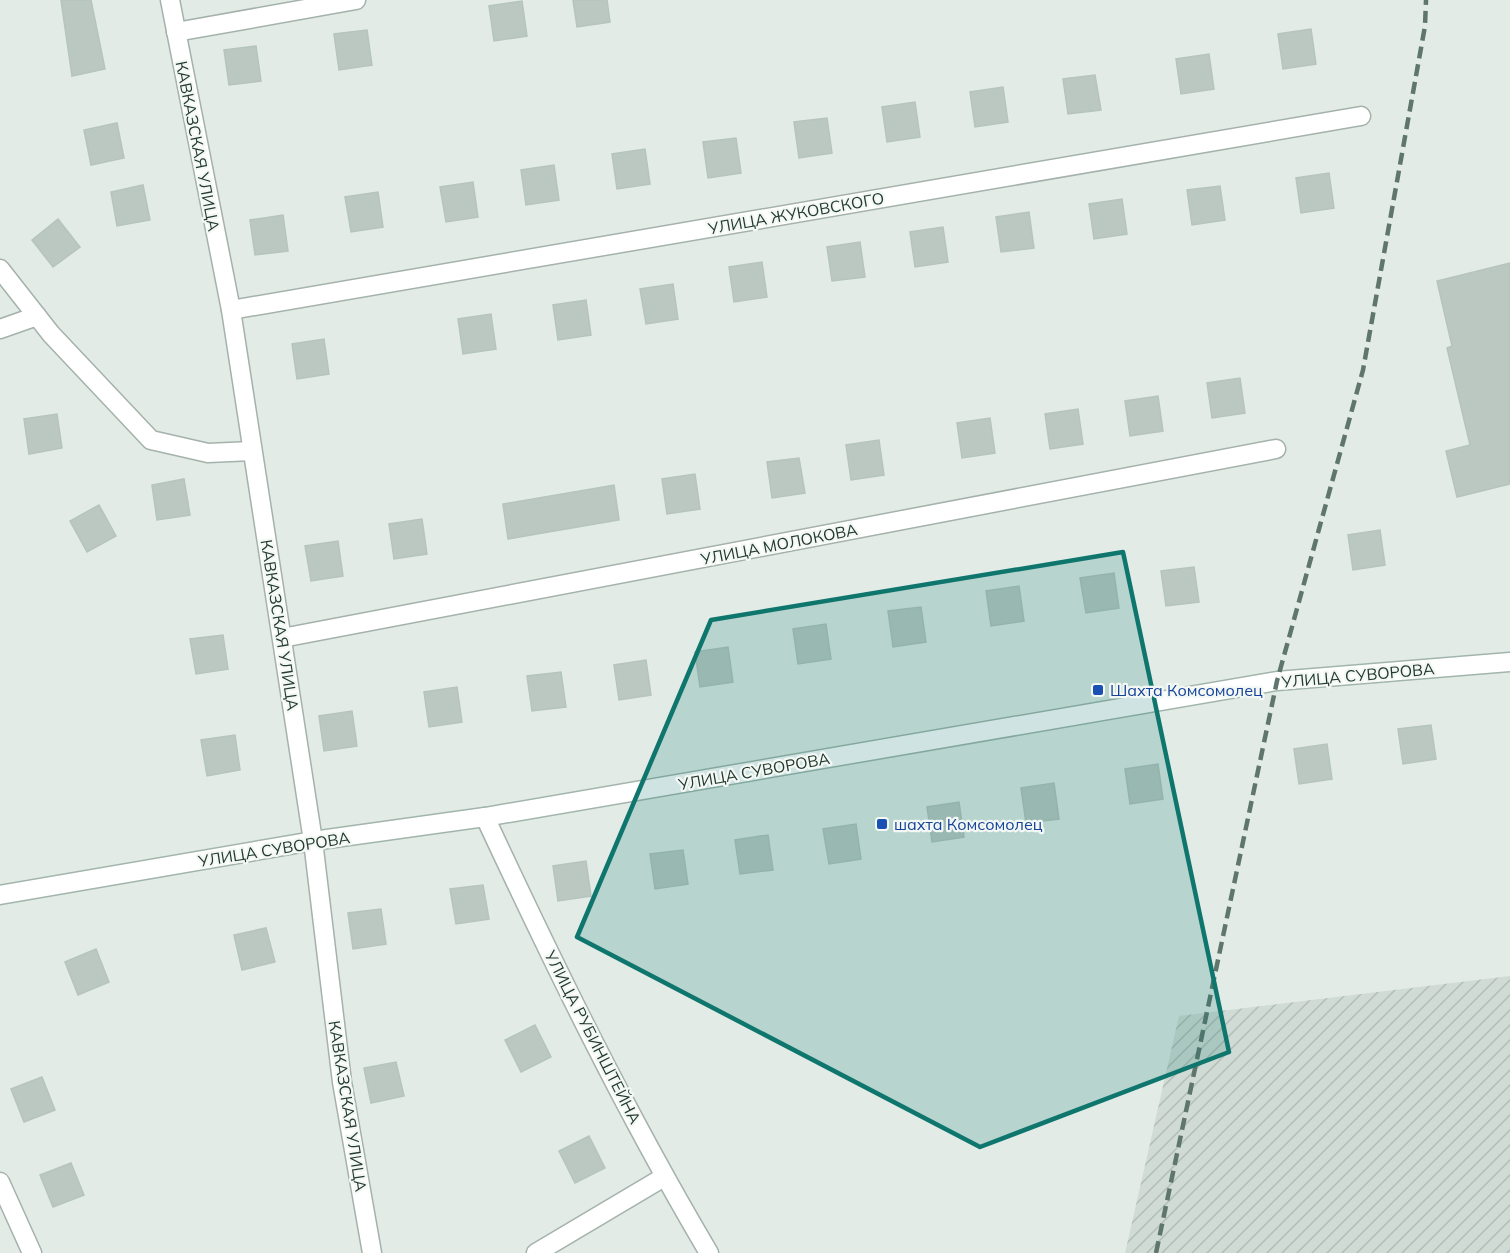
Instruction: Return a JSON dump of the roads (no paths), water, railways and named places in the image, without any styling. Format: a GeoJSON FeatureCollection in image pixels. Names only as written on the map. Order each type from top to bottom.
{"type":"FeatureCollection","features":[{"type":"Feature","properties":{"kind":"street","name":"КАВКАЗСКАЯ УЛИЦА"},"geometry":{"type":"LineString","coordinates":[[170,0],[231,310],[314,841],[342,1082],[372,1253]]}},
{"type":"Feature","properties":{"kind":"street"},"geometry":{"type":"LineString","coordinates":[[176,32],[356,0]]}},
{"type":"Feature","properties":{"kind":"street","name":"УЛИЦА ЖУКОВСКОГО"},"geometry":{"type":"LineString","coordinates":[[231,310],[1361,116]]}},
{"type":"Feature","properties":{"kind":"street"},"geometry":{"type":"LineString","coordinates":[[0,269],[37,316],[151,440],[208,453],[252,451]]}},
{"type":"Feature","properties":{"kind":"street"},"geometry":{"type":"LineString","coordinates":[[0,329],[37,316]]}},
{"type":"Feature","properties":{"kind":"street","name":"УЛИЦА МОЛОКОВА"},"geometry":{"type":"LineString","coordinates":[[282,638],[1276,449]]}},
{"type":"Feature","properties":{"kind":"street","name":"УЛИЦА СУВОРОВА"},"geometry":{"type":"LineString","coordinates":[[0,895],[314,841],[485,817],[1277,681],[1510,662]]}},
{"type":"Feature","properties":{"kind":"street","name":"УЛИЦА РУБИНШТЕЙНА"},"geometry":{"type":"LineString","coordinates":[[485,817],[532,918],[664,1177],[709,1253]]}},
{"type":"Feature","properties":{"kind":"street"},"geometry":{"type":"LineString","coordinates":[[536,1253],[664,1177]]}},
{"type":"Feature","properties":{"kind":"street"},"geometry":{"type":"LineString","coordinates":[[0,1182],[32,1253]]}},
{"type":"Feature","properties":{"kind":"railway"},"geometry":{"type":"LineString","coordinates":[[1156,1253],[1277,681],[1363,370],[1425,26],[1426,0]]}},
{"type":"Feature","properties":{"kind":"place","name":"Шахта Комсомолец"},"geometry":{"type":"Point","coordinates":[1098,690]}},
{"type":"Feature","properties":{"kind":"place","name":"шахта Комсомолец"},"geometry":{"type":"Point","coordinates":[882,824]}}]}
